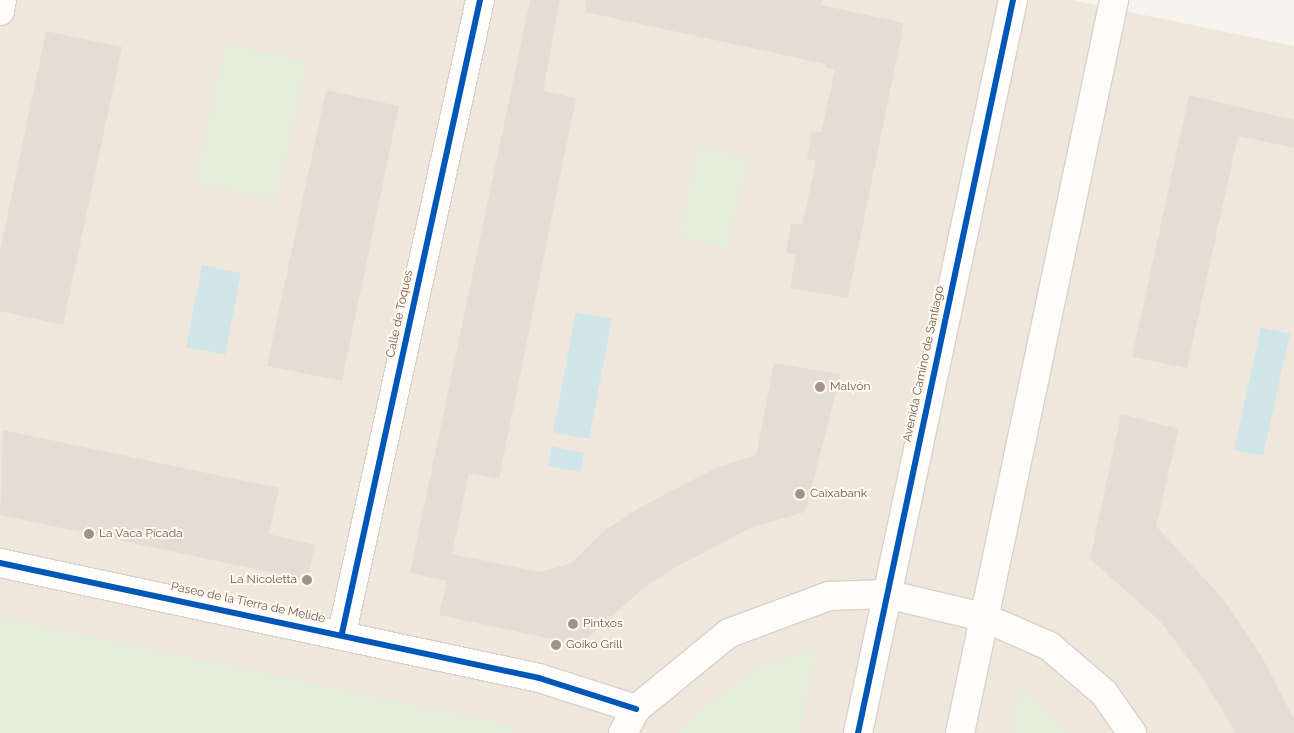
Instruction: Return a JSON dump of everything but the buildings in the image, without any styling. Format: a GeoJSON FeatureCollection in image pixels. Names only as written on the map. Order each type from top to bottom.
{"type":"FeatureCollection","features":[{"type":"Feature","properties":{"kind":"street"},"geometry":{"type":"LineString","coordinates":[[0,11],[2,0]]}},
{"type":"Feature","properties":{"kind":"street","name":"Calle de Toques"},"geometry":{"type":"LineString","coordinates":[[342,633],[480,0]]}},
{"type":"Feature","properties":{"kind":"street","name":"Avenida Camino de Santiago"},"geometry":{"type":"LineString","coordinates":[[858,733],[1013,0]]}},
{"type":"Feature","properties":{"kind":"street"},"geometry":{"type":"LineString","coordinates":[[960,733],[1114,0]]}},
{"type":"Feature","properties":{"kind":"street","name":"Paseo de la Tierra de Melide"},"geometry":{"type":"LineString","coordinates":[[0,563],[342,633],[539,678],[636,709]]}},
{"type":"Feature","properties":{"kind":"street"},"geometry":{"type":"LineString","coordinates":[[623,733],[636,709],[730,633],[829,596],[886,594],[983,617],[1049,646],[1104,693],[1132,733]]}},
{"type":"Feature","properties":{"kind":"shaded area"},"geometry":{"type":"Polygon","coordinates":[[[0,0],[1072,0],[1294,46],[1294,733],[0,733],[0,0]]]}},
{"type":"Feature","properties":{"kind":"shaded area"},"geometry":{"type":"Polygon","coordinates":[[[202,265],[241,273],[225,355],[186,347],[202,265]]]}},
{"type":"Feature","properties":{"kind":"shaded area"},"geometry":{"type":"Polygon","coordinates":[[[576,312],[612,319],[589,439],[553,432],[576,312]]]}},
{"type":"Feature","properties":{"kind":"shaded area"},"geometry":{"type":"Polygon","coordinates":[[[1261,327],[1290,334],[1263,456],[1234,450],[1261,327]]]}},
{"type":"Feature","properties":{"kind":"shaded area"},"geometry":{"type":"Polygon","coordinates":[[[551,446],[584,453],[580,472],[548,466],[551,446]]]}},
{"type":"Feature","properties":{"kind":"green space"},"geometry":{"type":"Polygon","coordinates":[[[226,44],[307,62],[276,200],[195,182],[226,44]]]}},
{"type":"Feature","properties":{"kind":"green space"},"geometry":{"type":"Polygon","coordinates":[[[699,147],[748,158],[727,247],[678,236],[699,147]]]}},
{"type":"Feature","properties":{"kind":"green space"},"geometry":{"type":"Polygon","coordinates":[[[0,617],[514,726],[512,733],[0,733],[0,617]]]}},
{"type":"Feature","properties":{"kind":"green space"},"geometry":{"type":"Polygon","coordinates":[[[817,650],[799,733],[680,733],[710,703],[757,667],[817,650]]]}},
{"type":"Feature","properties":{"kind":"green space"},"geometry":{"type":"Polygon","coordinates":[[[1021,686],[1067,733],[1011,733],[1021,686]]]}},
{"type":"Feature","properties":{"kind":"cycle path"},"geometry":{"type":"LineString","coordinates":[[342,633],[480,0]]}},
{"type":"Feature","properties":{"kind":"cycle path"},"geometry":{"type":"LineString","coordinates":[[858,733],[1013,0]]}},
{"type":"Feature","properties":{"kind":"cycle path"},"geometry":{"type":"LineString","coordinates":[[0,563],[539,678],[636,709]]}},
{"type":"Feature","properties":{"kind":"place","name":"Malvón"},"geometry":{"type":"Point","coordinates":[820,387]}},
{"type":"Feature","properties":{"kind":"place","name":"Caixabank"},"geometry":{"type":"Point","coordinates":[800,494]}},
{"type":"Feature","properties":{"kind":"place","name":"La Vaca Picada"},"geometry":{"type":"Point","coordinates":[89,534]}},
{"type":"Feature","properties":{"kind":"place","name":"La Nicoletta"},"geometry":{"type":"Point","coordinates":[307,580]}},
{"type":"Feature","properties":{"kind":"place","name":"Pintxos"},"geometry":{"type":"Point","coordinates":[573,624]}},
{"type":"Feature","properties":{"kind":"place","name":"Goiko Grill"},"geometry":{"type":"Point","coordinates":[556,645]}}]}
